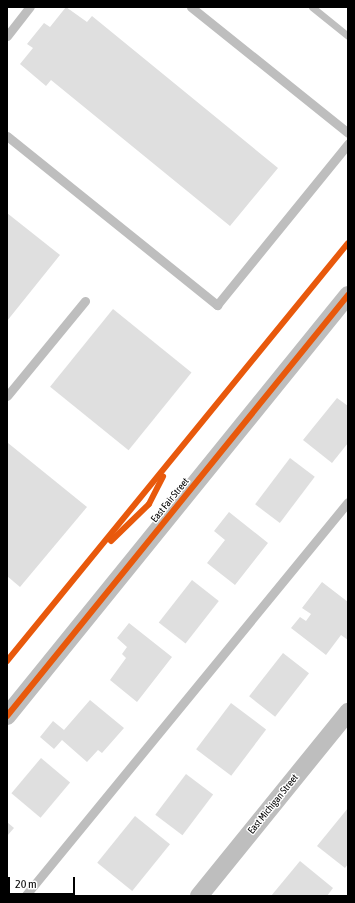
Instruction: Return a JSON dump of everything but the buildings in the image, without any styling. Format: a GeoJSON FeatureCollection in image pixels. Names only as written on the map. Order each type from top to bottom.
{"type":"FeatureCollection","features":[{"type":"Feature","properties":{"kind":"street","name":"East Fair Street"},"geometry":{"type":"LineString","coordinates":[[7,716],[348,296]]}},
{"type":"Feature","properties":{"kind":"street","name":"East Michigan Street"},"geometry":{"type":"LineString","coordinates":[[199,896],[348,712]]}},
{"type":"Feature","properties":{"kind":"lane"},"geometry":{"type":"LineString","coordinates":[[7,36],[30,7]]}},
{"type":"Feature","properties":{"kind":"lane"},"geometry":{"type":"LineString","coordinates":[[192,7],[348,133]]}},
{"type":"Feature","properties":{"kind":"lane"},"geometry":{"type":"LineString","coordinates":[[7,136],[217,305],[348,144]]}},
{"type":"Feature","properties":{"kind":"lane"},"geometry":{"type":"LineString","coordinates":[[7,396],[85,301]]}},
{"type":"Feature","properties":{"kind":"lane"},"geometry":{"type":"LineString","coordinates":[[25,896],[348,502]]}},
{"type":"Feature","properties":{"kind":"waterway"},"geometry":{"type":"LineString","coordinates":[[312,7],[348,36]]}},
{"type":"Feature","properties":{"kind":"cycle path"},"geometry":{"type":"LineString","coordinates":[[7,661],[348,243]]}},
{"type":"Feature","properties":{"kind":"cycle path"},"geometry":{"type":"LineString","coordinates":[[7,716],[348,295]]}},
{"type":"Feature","properties":{"kind":"cycle path"},"geometry":{"type":"LineString","coordinates":[[111,541],[149,504],[163,476]]}}]}
